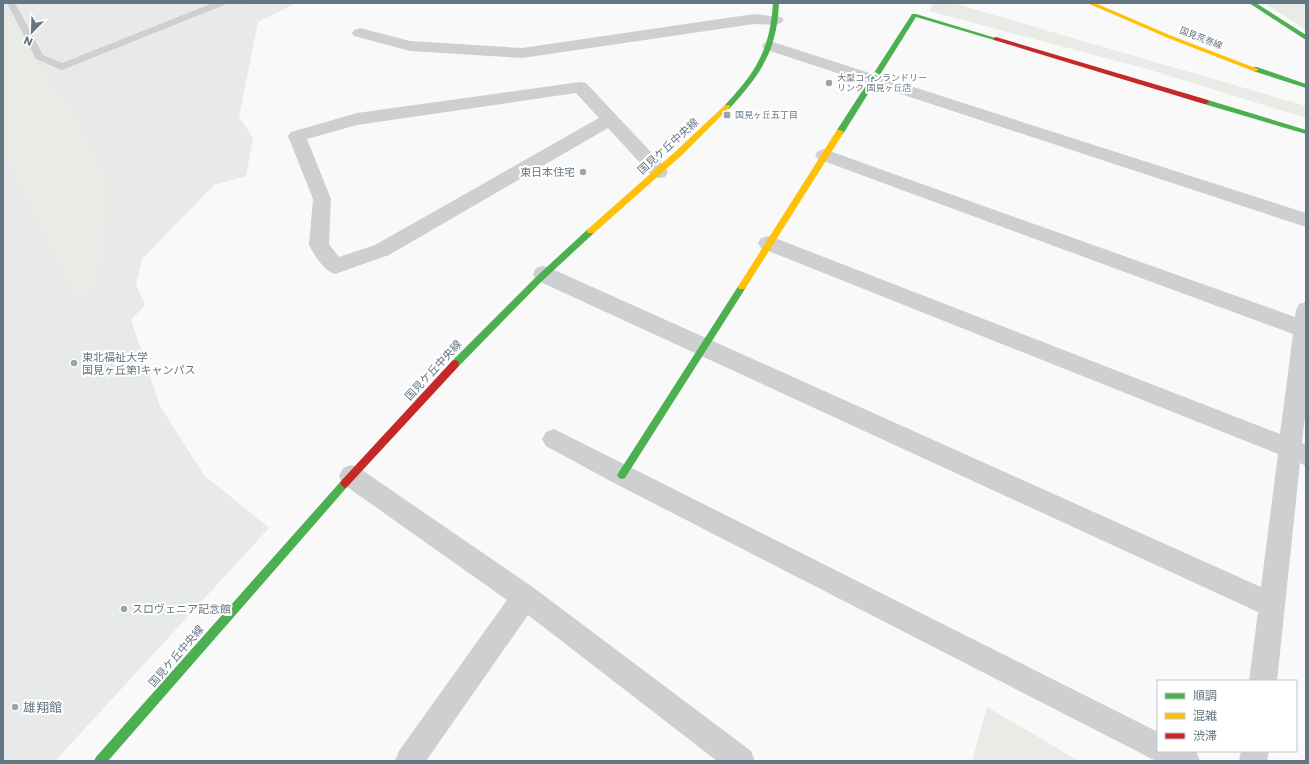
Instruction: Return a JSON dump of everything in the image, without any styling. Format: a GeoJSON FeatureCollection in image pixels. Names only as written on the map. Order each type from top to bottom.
{"type":"FeatureCollection","features":[{"type":"Feature","properties":{"kind":"street","name":"国見ケ丘中央線"},"geometry":{"type":"LineString","coordinates":[[100,761],[258,579],[459,358],[543,274],[659,172],[736,98],[752,77],[770,46],[776,20],[776,3]]}},
{"type":"Feature","properties":{"kind":"street","name":"国見荒巻線"},"geometry":{"type":"LineString","coordinates":[[1090,3],[1140,25],[1262,72],[1306,86]]}},
{"type":"Feature","properties":{"kind":"street"},"geometry":{"type":"LineString","coordinates":[[1252,3],[1306,38]]}},
{"type":"Feature","properties":{"kind":"street"},"geometry":{"type":"LineString","coordinates":[[622,475],[914,15],[1306,132]]}},
{"type":"Feature","properties":{"kind":"street"},"geometry":{"type":"LineString","coordinates":[[360,33],[410,46],[522,53],[754,19],[776,20]]}},
{"type":"Feature","properties":{"kind":"street"},"geometry":{"type":"LineString","coordinates":[[770,46],[873,78],[1306,220]]}},
{"type":"Feature","properties":{"kind":"street"},"geometry":{"type":"LineString","coordinates":[[611,119],[382,250],[335,266],[319,245],[322,199],[297,136],[358,119],[580,87],[611,119],[659,172]]}},
{"type":"Feature","properties":{"kind":"street"},"geometry":{"type":"LineString","coordinates":[[824,155],[1305,323],[1298,452],[1271,605],[1263,680]]}},
{"type":"Feature","properties":{"kind":"street"},"geometry":{"type":"LineString","coordinates":[[768,243],[1298,452]]}},
{"type":"Feature","properties":{"kind":"street"},"geometry":{"type":"LineString","coordinates":[[543,274],[1271,605]]}},
{"type":"Feature","properties":{"kind":"street"},"geometry":{"type":"LineString","coordinates":[[554,439],[1157,746]]}},
{"type":"Feature","properties":{"kind":"street"},"geometry":{"type":"LineString","coordinates":[[352,476],[525,597],[741,761]]}},
{"type":"Feature","properties":{"kind":"street"},"geometry":{"type":"LineString","coordinates":[[409,761],[525,597]]}},
{"type":"Feature","properties":{"kind":"street"},"geometry":{"type":"LineString","coordinates":[[1168,752],[1186,761]]}},
{"type":"Feature","properties":{"kind":"lane"},"geometry":{"type":"LineString","coordinates":[[11,3],[39,57],[62,68],[221,3]]}},
{"type":"Feature","properties":{"kind":"shaded area","name":"東北福祉大学 国見ヶ丘第1キャンパス"},"geometry":{"type":"Polygon","coordinates":[[[3,3],[296,3],[258,22],[239,117],[253,138],[246,176],[214,185],[142,259],[136,285],[145,305],[131,320],[160,406],[204,475],[269,528],[55,761],[3,761],[3,3]]]}},
{"type":"Feature","properties":{"kind":"shaded area"},"geometry":{"type":"Polygon","coordinates":[[[248,3],[285,3],[254,14],[248,3]]]}},
{"type":"Feature","properties":{"kind":"shaded area"},"geometry":{"type":"Polygon","coordinates":[[[933,3],[953,3],[1306,106],[1306,118],[1147,69],[929,11],[933,3]]]}},
{"type":"Feature","properties":{"kind":"shaded area"},"geometry":{"type":"Polygon","coordinates":[[[1264,3],[1306,3],[1306,30],[1264,3]]]}},
{"type":"Feature","properties":{"kind":"shaded area"},"geometry":{"type":"Polygon","coordinates":[[[3,7],[40,68],[78,120],[107,179],[108,204],[103,258],[95,283],[77,300],[3,149],[3,7]]]}},
{"type":"Feature","properties":{"kind":"shaded area"},"geometry":{"type":"Polygon","coordinates":[[[987,707],[1079,761],[972,761],[987,707]]]}},
{"type":"Feature","properties":{"kind":"traffic: fast"},"geometry":{"type":"LineString","coordinates":[[727,107],[748,84],[769,48],[773,34],[776,3]]}},
{"type":"Feature","properties":{"kind":"traffic: fast"},"geometry":{"type":"LineString","coordinates":[[1252,3],[1306,38]]}},
{"type":"Feature","properties":{"kind":"traffic: fast"},"geometry":{"type":"LineString","coordinates":[[840,132],[914,15],[996,39]]}},
{"type":"Feature","properties":{"kind":"traffic: fast"},"geometry":{"type":"LineString","coordinates":[[1255,69],[1306,86]]}},
{"type":"Feature","properties":{"kind":"traffic: fast"},"geometry":{"type":"LineString","coordinates":[[1206,102],[1306,132]]}},
{"type":"Feature","properties":{"kind":"traffic: fast"},"geometry":{"type":"LineString","coordinates":[[455,364],[539,279],[591,231]]}},
{"type":"Feature","properties":{"kind":"traffic: fast"},"geometry":{"type":"LineString","coordinates":[[622,475],[742,287]]}},
{"type":"Feature","properties":{"kind":"traffic: fast"},"geometry":{"type":"LineString","coordinates":[[100,761],[345,483]]}},
{"type":"Feature","properties":{"kind":"traffic: slow"},"geometry":{"type":"LineString","coordinates":[[1090,3],[1170,37],[1255,69]]}},
{"type":"Feature","properties":{"kind":"traffic: slow"},"geometry":{"type":"LineString","coordinates":[[591,231],[679,153],[727,107]]}},
{"type":"Feature","properties":{"kind":"traffic: slow"},"geometry":{"type":"LineString","coordinates":[[742,287],[840,132]]}},
{"type":"Feature","properties":{"kind":"traffic: jam"},"geometry":{"type":"LineString","coordinates":[[996,39],[1206,102]]}},
{"type":"Feature","properties":{"kind":"traffic: jam"},"geometry":{"type":"LineString","coordinates":[[345,483],[455,364]]}},
{"type":"Feature","properties":{"kind":"place","name":"大型コインランドリー リンク 国見ヶ丘店"},"geometry":{"type":"Point","coordinates":[829,83]}},
{"type":"Feature","properties":{"kind":"place","name":"国見ヶ丘五丁目"},"geometry":{"type":"Point","coordinates":[727,115]}},
{"type":"Feature","properties":{"kind":"place","name":"東日本住宅"},"geometry":{"type":"Point","coordinates":[583,172]}},
{"type":"Feature","properties":{"kind":"place","name":"東北福祉大学 国見ヶ丘第1キャンパス"},"geometry":{"type":"Point","coordinates":[74,363]}},
{"type":"Feature","properties":{"kind":"place","name":"スロヴェニア記念館"},"geometry":{"type":"Point","coordinates":[124,609]}},
{"type":"Feature","properties":{"kind":"place","name":"雄翔館"},"geometry":{"type":"Point","coordinates":[15,707]}}]}
